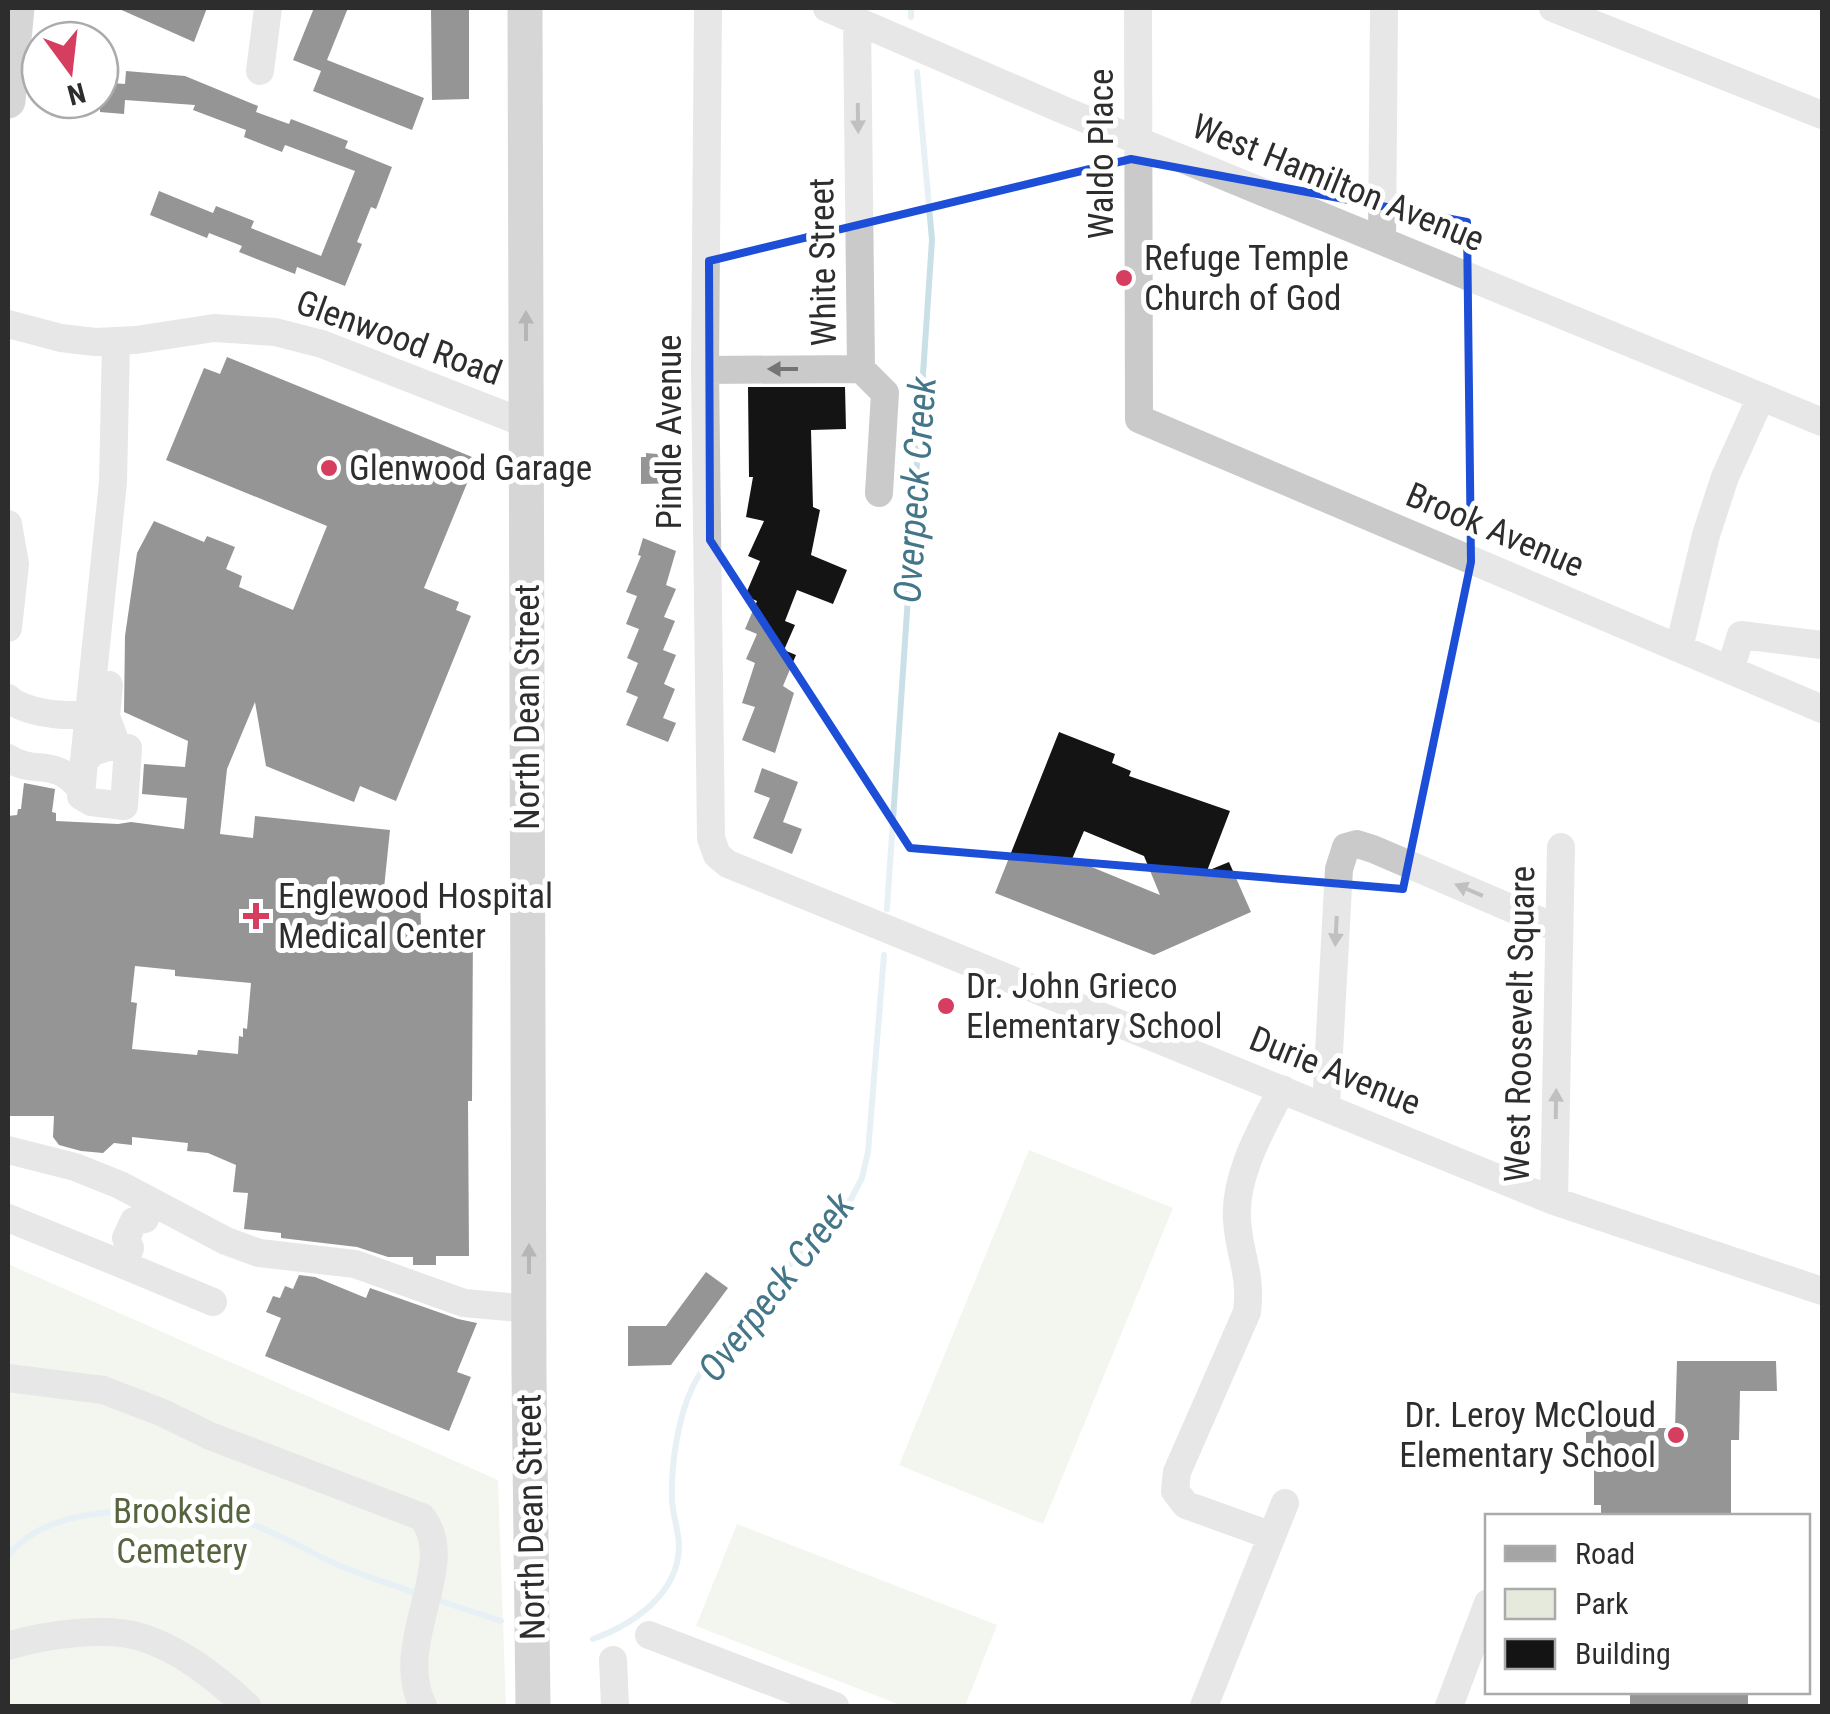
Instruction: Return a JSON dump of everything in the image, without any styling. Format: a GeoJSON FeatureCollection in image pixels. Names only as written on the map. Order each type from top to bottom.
{"type":"FeatureCollection","features":[{"type":"Feature","properties":{"kind":"main road"},"geometry":{"type":"LineString","coordinates":[[8,100],[17,8]]}},
{"type":"Feature","properties":{"kind":"main road","name":"North Dean Street"},"geometry":{"type":"LineString","coordinates":[[525,8],[534,1706]]}},
{"type":"Feature","properties":{"kind":"street"},"geometry":{"type":"LineString","coordinates":[[260,71],[268,8]]}},
{"type":"Feature","properties":{"kind":"street","name":"Pindle Avenue"},"geometry":{"type":"LineString","coordinates":[[708,8],[705,370],[711,838],[717,855]]}},
{"type":"Feature","properties":{"kind":"street","name":"West Hamilton Avenue"},"geometry":{"type":"LineString","coordinates":[[827,8],[1138,141],[1822,422]]}},
{"type":"Feature","properties":{"kind":"street","name":"Waldo Place"},"geometry":{"type":"LineString","coordinates":[[1138,8],[1139,420]]}},
{"type":"Feature","properties":{"kind":"street"},"geometry":{"type":"LineString","coordinates":[[1382,241],[1384,8]]}},
{"type":"Feature","properties":{"kind":"street"},"geometry":{"type":"LineString","coordinates":[[1553,8],[1822,115]]}},
{"type":"Feature","properties":{"kind":"street","name":"White Street"},"geometry":{"type":"LineString","coordinates":[[857,20],[862,369],[885,393],[880,494]]}},
{"type":"Feature","properties":{"kind":"street","name":"Glenwood Road"},"geometry":{"type":"LineString","coordinates":[[8,324],[61,338],[126,341],[214,328],[287,334],[527,424]]}},
{"type":"Feature","properties":{"kind":"street"},"geometry":{"type":"LineString","coordinates":[[82,775],[93,752],[116,746],[128,748],[124,806],[86,801],[82,775],[98,711],[130,488],[126,341]]}},
{"type":"Feature","properties":{"kind":"street"},"geometry":{"type":"LineString","coordinates":[[705,370],[862,369]]}},
{"type":"Feature","properties":{"kind":"street"},"geometry":{"type":"LineString","coordinates":[[1678,648],[1706,535],[1725,477],[1760,397]]}},
{"type":"Feature","properties":{"kind":"street","name":"Brook Avenue"},"geometry":{"type":"LineString","coordinates":[[1139,420],[1822,709]]}},
{"type":"Feature","properties":{"kind":"street"},"geometry":{"type":"LineString","coordinates":[[8,524],[14,564],[8,628]]}},
{"type":"Feature","properties":{"kind":"street"},"geometry":{"type":"LineString","coordinates":[[1730,670],[1740,635],[1822,645]]}},
{"type":"Feature","properties":{"kind":"street"},"geometry":{"type":"LineString","coordinates":[[8,698],[24,710],[98,711]]}},
{"type":"Feature","properties":{"kind":"street"},"geometry":{"type":"LineString","coordinates":[[98,711],[116,746]]}},
{"type":"Feature","properties":{"kind":"street"},"geometry":{"type":"LineString","coordinates":[[8,758],[16,764],[82,775]]}},
{"type":"Feature","properties":{"kind":"street"},"geometry":{"type":"LineString","coordinates":[[1326,1107],[1339,869],[1346,846],[1357,844],[1373,849],[1559,929]]}},
{"type":"Feature","properties":{"kind":"street","name":"West Roosevelt Square"},"geometry":{"type":"LineString","coordinates":[[1554,1201],[1561,848]]}},
{"type":"Feature","properties":{"kind":"street","name":"Durie Avenue"},"geometry":{"type":"LineString","coordinates":[[717,855],[728,864],[1554,1201],[1822,1290]]}},
{"type":"Feature","properties":{"kind":"street"},"geometry":{"type":"LineString","coordinates":[[1272,1536],[1186,1505],[1175,1491],[1177,1472],[1247,1312],[1250,1284],[1237,1223],[1237,1194],[1260,1132],[1282,1089]]}},
{"type":"Feature","properties":{"kind":"street"},"geometry":{"type":"LineString","coordinates":[[8,1150],[76,1167],[149,1210],[259,1254],[355,1264],[464,1303],[530,1309]]}},
{"type":"Feature","properties":{"kind":"street"},"geometry":{"type":"LineString","coordinates":[[127,1256],[148,1230],[149,1210]]}},
{"type":"Feature","properties":{"kind":"street"},"geometry":{"type":"LineString","coordinates":[[8,1218],[127,1256],[213,1302]]}},
{"type":"Feature","properties":{"kind":"street"},"geometry":{"type":"LineString","coordinates":[[8,1378],[103,1390],[210,1436],[422,1517],[434,1538],[413,1679],[423,1706]]}},
{"type":"Feature","properties":{"kind":"street"},"geometry":{"type":"LineString","coordinates":[[1204,1706],[1285,1503]]}},
{"type":"Feature","properties":{"kind":"street"},"geometry":{"type":"LineString","coordinates":[[1449,1706],[1485,1611]]}},
{"type":"Feature","properties":{"kind":"street"},"geometry":{"type":"LineString","coordinates":[[649,1635],[835,1706]]}},
{"type":"Feature","properties":{"kind":"street"},"geometry":{"type":"LineString","coordinates":[[8,1646],[48,1636],[138,1636],[195,1664],[246,1706]]}},
{"type":"Feature","properties":{"kind":"street"},"geometry":{"type":"LineString","coordinates":[[612,1660],[615,1706]]}},
{"type":"Feature","properties":{"kind":"highlighted area"},"geometry":{"type":"Polygon","coordinates":[[[1131,159],[1467,222],[1471,562],[1403,889],[910,848],[710,540],[709,261],[1131,159]]]}},
{"type":"Feature","properties":{"kind":"green space"},"geometry":{"type":"Polygon","coordinates":[[[1029,1150],[1173,1208],[1043,1524],[899,1465],[1029,1150]]]}},
{"type":"Feature","properties":{"kind":"green space","name":"Brookside Cemetery"},"geometry":{"type":"Polygon","coordinates":[[[8,1264],[498,1480],[506,1706],[8,1706],[8,1264]]]}},
{"type":"Feature","properties":{"kind":"green space"},"geometry":{"type":"Polygon","coordinates":[[[737,1524],[997,1625],[965,1706],[903,1706],[696,1626],[737,1524]]]}},
{"type":"Feature","properties":{"kind":"building"},"geometry":{"type":"Polygon","coordinates":[[[117,8],[207,8],[194,42],[117,8]]]}},
{"type":"Feature","properties":{"kind":"building"},"geometry":{"type":"Polygon","coordinates":[[[314,8],[348,8],[327,60],[424,98],[412,130],[313,91],[321,71],[293,60],[314,8]]]}},
{"type":"Feature","properties":{"kind":"building"},"geometry":{"type":"Polygon","coordinates":[[[431,8],[469,9],[469,99],[432,100],[431,8]]]}},
{"type":"Feature","properties":{"kind":"building"},"geometry":{"type":"Polygon","coordinates":[[[126,71],[185,76],[258,106],[256,112],[289,124],[291,119],[348,141],[345,148],[392,167],[376,209],[371,207],[357,242],[362,244],[345,286],[297,267],[295,274],[239,252],[242,246],[209,233],[207,238],[150,215],[159,191],[213,213],[216,206],[254,221],[251,228],[321,256],[355,171],[285,145],[282,152],[244,137],[246,130],[193,110],[195,105],[125,100],[124,114],[120,114],[120,84],[125,84],[126,71]]]}},
{"type":"Feature","properties":{"kind":"building"},"geometry":{"type":"Polygon","coordinates":[[[227,357],[477,459],[424,588],[459,602],[456,610],[471,616],[396,801],[360,786],[354,802],[266,766],[255,702],[227,769],[220,834],[253,838],[255,816],[390,830],[383,898],[420,899],[421,926],[473,926],[469,1256],[436,1256],[436,1265],[413,1265],[413,1257],[388,1257],[357,1247],[281,1238],[281,1233],[244,1229],[248,1193],[233,1192],[236,1165],[208,1153],[187,1151],[188,1143],[132,1137],[132,1145],[114,1143],[103,1153],[81,1151],[59,1145],[53,1137],[54,1116],[8,1116],[8,816],[17,815],[21,809],[24,783],[55,789],[52,812],[56,813],[56,821],[131,822],[184,829],[187,798],[142,794],[144,764],[185,767],[188,741],[124,712],[125,636],[137,553],[154,521],[204,542],[207,536],[235,547],[226,569],[242,576],[239,587],[293,610],[327,526],[166,460],[204,368],[220,374],[227,357]],[[135,966],[131,1002],[137,1003],[132,1049],[238,1054],[239,1036],[243,1037],[243,1028],[247,1029],[251,983],[175,976],[175,970],[135,966]]]}},
{"type":"Feature","properties":{"kind":"building"},"geometry":{"type":"Polygon","coordinates":[[[748,387],[845,387],[846,429],[811,430],[813,507],[820,510],[811,555],[847,570],[833,604],[797,590],[785,621],[795,625],[784,650],[796,655],[783,686],[794,693],[775,753],[742,740],[755,707],[742,703],[755,663],[746,659],[757,634],[745,629],[757,601],[745,596],[760,561],[748,556],[764,521],[746,517],[753,477],[749,477],[748,387]]]}},
{"type":"Feature","properties":{"kind":"building"},"geometry":{"type":"Polygon","coordinates":[[[646,453],[679,456],[680,483],[641,484],[641,457],[646,457],[646,453]]]}},
{"type":"Feature","properties":{"kind":"building"},"geometry":{"type":"Polygon","coordinates":[[[643,538],[676,551],[666,585],[676,589],[664,617],[675,621],[663,650],[676,655],[664,684],[675,689],[663,718],[676,723],[668,742],[626,725],[638,697],[626,692],[638,663],[627,658],[639,629],[626,624],[637,596],[626,592],[641,556],[638,555],[643,538]]]}},
{"type":"Feature","properties":{"kind":"building"},"geometry":{"type":"Polygon","coordinates":[[[1059,732],[1115,754],[1112,763],[1131,771],[1129,776],[1230,811],[1207,871],[1229,862],[1251,912],[1154,955],[995,893],[1059,732]],[[1084,831],[1072,859],[1160,895],[1144,856],[1084,831]]]}},
{"type":"Feature","properties":{"kind":"building"},"geometry":{"type":"Polygon","coordinates":[[[762,768],[798,782],[783,822],[802,829],[792,854],[753,838],[770,798],[754,792],[762,768]]]}},
{"type":"Feature","properties":{"kind":"building"},"geometry":{"type":"Polygon","coordinates":[[[706,1272],[728,1288],[671,1365],[628,1366],[628,1326],[666,1326],[706,1272]]]}},
{"type":"Feature","properties":{"kind":"building"},"geometry":{"type":"Polygon","coordinates":[[[299,1275],[315,1277],[366,1298],[370,1288],[477,1323],[457,1372],[471,1377],[449,1431],[265,1356],[281,1318],[266,1312],[273,1296],[280,1298],[285,1286],[293,1289],[299,1275]]]}},
{"type":"Feature","properties":{"kind":"building"},"geometry":{"type":"Polygon","coordinates":[[[1677,1361],[1776,1361],[1777,1391],[1740,1391],[1739,1440],[1731,1440],[1731,1514],[1601,1514],[1601,1505],[1594,1505],[1594,1446],[1586,1446],[1586,1428],[1675,1428],[1677,1361]]]}},
{"type":"Feature","properties":{"kind":"building"},"geometry":{"type":"Polygon","coordinates":[[[1630,1694],[1748,1694],[1748,1706],[1630,1706],[1630,1694]]]}},
{"type":"Feature","properties":{"kind":"waterway","name":"Overpeck Creek"},"geometry":{"type":"LineString","coordinates":[[911,8],[911,17]]}},
{"type":"Feature","properties":{"kind":"waterway","name":"Overpeck Creek"},"geometry":{"type":"LineString","coordinates":[[887,909],[932,240],[917,72]]}},
{"type":"Feature","properties":{"kind":"waterway","name":"Overpeck Creek"},"geometry":{"type":"LineString","coordinates":[[593,1639],[638,1615],[663,1592],[672,1577],[679,1544],[672,1504],[674,1456],[693,1386],[725,1337],[851,1199],[862,1178],[868,1152],[884,955]]}},
{"type":"Feature","properties":{"kind":"waterway","name":"Overpeck Creek"},"geometry":{"type":"LineString","coordinates":[[8,1555],[40,1530],[76,1517],[146,1509],[190,1509],[248,1523],[342,1567],[418,1594]]}},
{"type":"Feature","properties":{"kind":"waterway","name":"Overpeck Creek"},"geometry":{"type":"LineString","coordinates":[[434,1599],[501,1621]]}},
{"type":"Feature","properties":{"kind":"place","name":"Refuge Temple Church of God"},"geometry":{"type":"Point","coordinates":[1124,278]}},
{"type":"Feature","properties":{"kind":"place","name":"Glenwood Garage"},"geometry":{"type":"Point","coordinates":[329,468]}},
{"type":"Feature","properties":{"kind":"place","name":"Englewood Hospital Medical Center"},"geometry":{"type":"Point","coordinates":[256,916]}},
{"type":"Feature","properties":{"kind":"place","name":"Dr. John Grieco Elementary School"},"geometry":{"type":"Point","coordinates":[946,1006]}},
{"type":"Feature","properties":{"kind":"place","name":"Dr. Leroy McCloud Elementary School"},"geometry":{"type":"Point","coordinates":[1676,1435]}}]}
